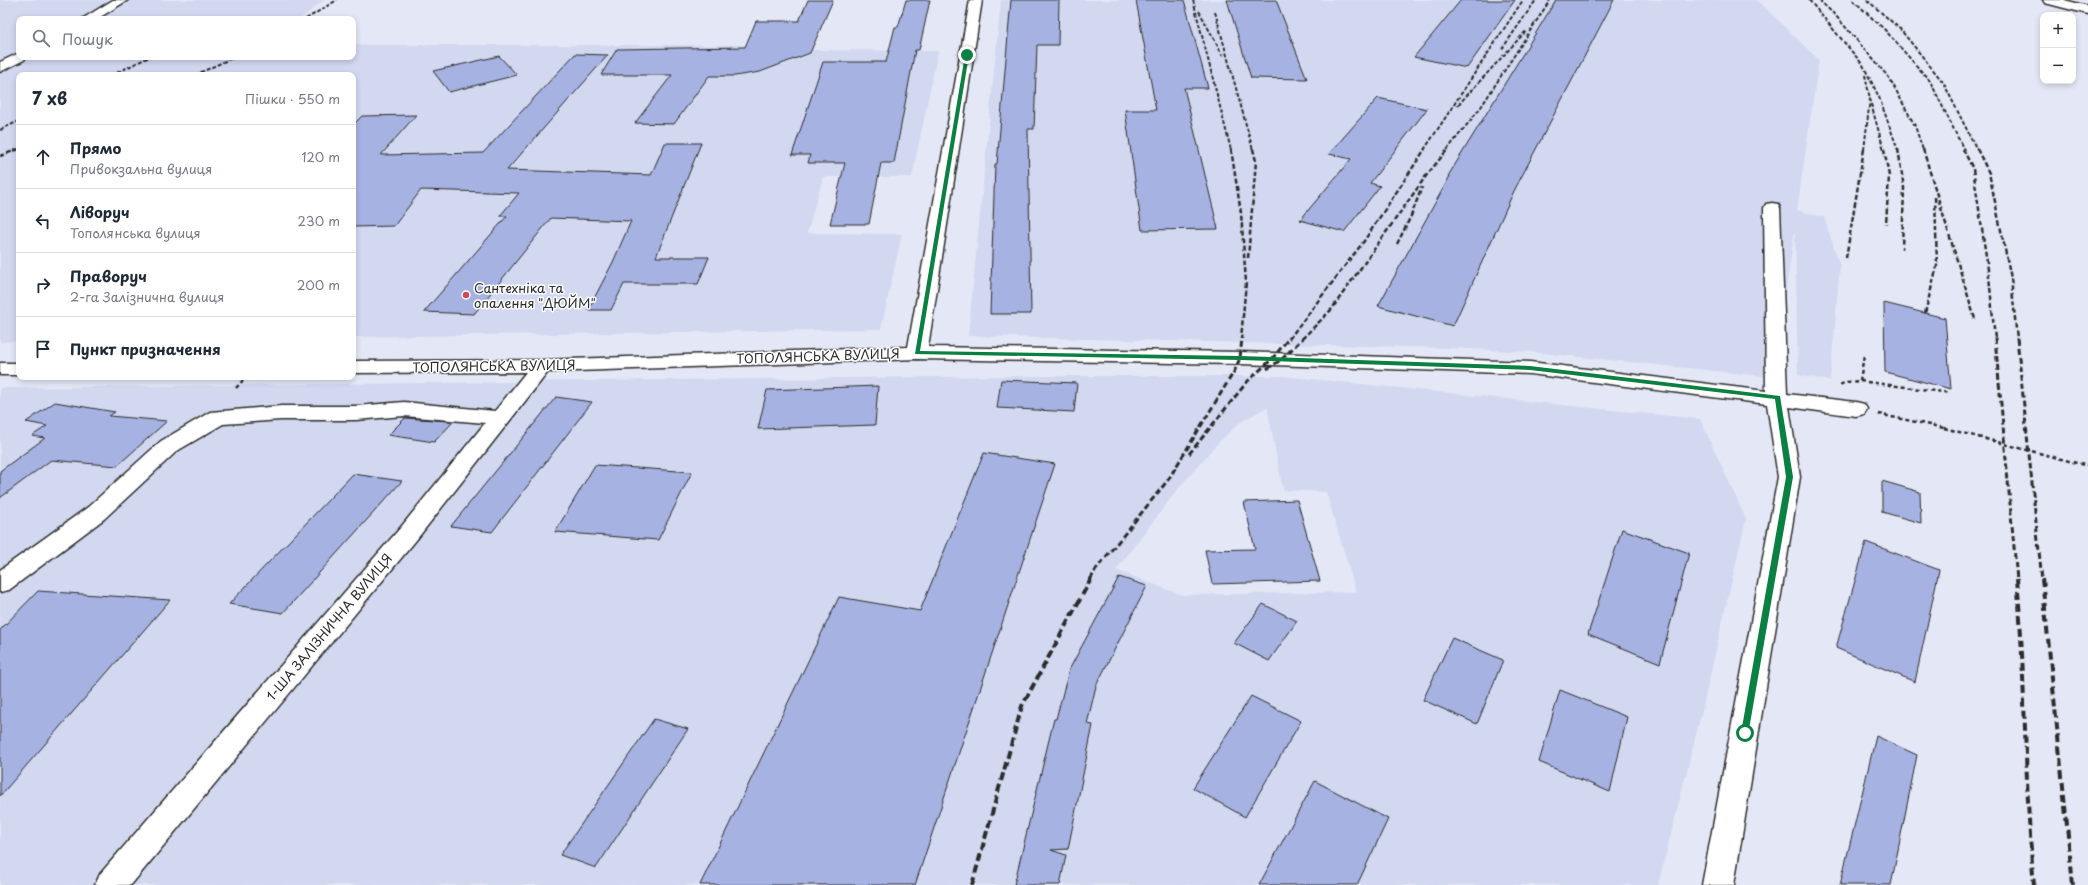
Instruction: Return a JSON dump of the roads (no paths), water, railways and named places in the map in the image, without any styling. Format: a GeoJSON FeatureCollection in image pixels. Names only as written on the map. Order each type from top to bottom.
{"type":"FeatureCollection","features":[{"type":"Feature","properties":{"kind":"street"},"geometry":{"type":"LineString","coordinates":[[93,16],[122,0]]}},
{"type":"Feature","properties":{"kind":"street"},"geometry":{"type":"LineString","coordinates":[[917,353],[976,0]]}},
{"type":"Feature","properties":{"kind":"street"},"geometry":{"type":"LineString","coordinates":[[2049,0],[2088,10]]}},
{"type":"Feature","properties":{"kind":"street"},"geometry":{"type":"LineString","coordinates":[[0,68],[16,59]]}},
{"type":"Feature","properties":{"kind":"street"},"geometry":{"type":"LineString","coordinates":[[1718,885],[1789,477],[1777,398],[1772,208]]}},
{"type":"Feature","properties":{"kind":"street","name":"ТОПОЛЯНСЬКА ВУЛИЦЯ"},"geometry":{"type":"LineString","coordinates":[[356,367],[542,366],[917,353],[1232,358],[1530,368],[1856,409]]}},
{"type":"Feature","properties":{"kind":"street","name":"1-ША ЗАЛІЗНИЧНА ВУЛИЦЯ"},"geometry":{"type":"LineString","coordinates":[[111,885],[409,533],[542,366]]}},
{"type":"Feature","properties":{"kind":"street"},"geometry":{"type":"LineString","coordinates":[[0,369],[16,369]]}},
{"type":"Feature","properties":{"kind":"street"},"geometry":{"type":"LineString","coordinates":[[0,583],[96,513],[169,446],[218,417],[281,413],[356,413],[404,409],[500,418]]}},
{"type":"Feature","properties":{"kind":"railway"},"geometry":{"type":"LineString","coordinates":[[311,16],[337,0]]}},
{"type":"Feature","properties":{"kind":"railway"},"geometry":{"type":"LineString","coordinates":[[1193,0],[1231,150]]}},
{"type":"Feature","properties":{"kind":"railway"},"geometry":{"type":"LineString","coordinates":[[1424,150],[1523,0]]}},
{"type":"Feature","properties":{"kind":"railway"},"geometry":{"type":"LineString","coordinates":[[1502,49],[1536,0]]}},
{"type":"Feature","properties":{"kind":"railway"},"geometry":{"type":"LineString","coordinates":[[1447,150],[1481,107],[1550,0]]}},
{"type":"Feature","properties":{"kind":"railway"},"geometry":{"type":"LineString","coordinates":[[1809,0],[1863,65],[1879,97],[1898,150]]}},
{"type":"Feature","properties":{"kind":"railway"},"geometry":{"type":"LineString","coordinates":[[1819,0],[1836,16],[1890,79],[1915,126],[1923,150]]}},
{"type":"Feature","properties":{"kind":"railway"},"geometry":{"type":"LineString","coordinates":[[1853,0],[1885,30],[1930,81],[1964,150]]}},
{"type":"Feature","properties":{"kind":"railway"},"geometry":{"type":"LineString","coordinates":[[1867,0],[1900,29],[1943,82],[1977,150]]}},
{"type":"Feature","properties":{"kind":"railway"},"geometry":{"type":"LineString","coordinates":[[1199,11],[1223,56]]}},
{"type":"Feature","properties":{"kind":"railway"},"geometry":{"type":"LineString","coordinates":[[1215,12],[1253,150]]}},
{"type":"Feature","properties":{"kind":"railway"},"geometry":{"type":"LineString","coordinates":[[1458,105],[1527,30]]}},
{"type":"Feature","properties":{"kind":"railway"},"geometry":{"type":"LineString","coordinates":[[118,72],[143,60]]}},
{"type":"Feature","properties":{"kind":"railway"},"geometry":{"type":"LineString","coordinates":[[202,72],[228,60]]}},
{"type":"Feature","properties":{"kind":"railway"},"geometry":{"type":"LineString","coordinates":[[1864,150],[1870,99],[1865,75]]}},
{"type":"Feature","properties":{"kind":"railway"},"geometry":{"type":"LineString","coordinates":[[1871,104],[1884,150]]}},
{"type":"Feature","properties":{"kind":"railway"},"geometry":{"type":"LineString","coordinates":[[0,130],[16,122]]}},
{"type":"Feature","properties":{"kind":"railway"},"geometry":{"type":"LineString","coordinates":[[1231,149],[1241,213],[1246,282],[1241,339]]}},
{"type":"Feature","properties":{"kind":"railway"},"geometry":{"type":"LineString","coordinates":[[1248,258],[1256,161],[1253,149]]}},
{"type":"Feature","properties":{"kind":"railway"},"geometry":{"type":"LineString","coordinates":[[1289,339],[1364,241],[1425,149]]}},
{"type":"Feature","properties":{"kind":"railway"},"geometry":{"type":"LineString","coordinates":[[1267,369],[1282,359],[1331,310],[1426,176],[1448,149]]}},
{"type":"Feature","properties":{"kind":"railway"},"geometry":{"type":"LineString","coordinates":[[1846,258],[1864,149]]}},
{"type":"Feature","properties":{"kind":"railway"},"geometry":{"type":"LineString","coordinates":[[1884,149],[1889,176],[1886,224]]}},
{"type":"Feature","properties":{"kind":"railway"},"geometry":{"type":"LineString","coordinates":[[1898,149],[1904,188],[1902,249]]}},
{"type":"Feature","properties":{"kind":"railway"},"geometry":{"type":"LineString","coordinates":[[1923,149],[1975,319]]}},
{"type":"Feature","properties":{"kind":"railway"},"geometry":{"type":"LineString","coordinates":[[1963,149],[1973,169],[1989,276],[1995,339]]}},
{"type":"Feature","properties":{"kind":"railway"},"geometry":{"type":"LineString","coordinates":[[1977,149],[1989,173],[2011,278],[2017,339]]}},
{"type":"Feature","properties":{"kind":"railway"},"geometry":{"type":"LineString","coordinates":[[0,156],[16,150]]}},
{"type":"Feature","properties":{"kind":"railway"},"geometry":{"type":"LineString","coordinates":[[1397,244],[1411,216],[1422,187]]}},
{"type":"Feature","properties":{"kind":"railway"},"geometry":{"type":"LineString","coordinates":[[1925,313],[1937,266],[1935,196]]}},
{"type":"Feature","properties":{"kind":"railway"},"geometry":{"type":"LineString","coordinates":[[1090,580],[1097,568],[1168,480],[1235,370],[1240,358],[1242,338]]}},
{"type":"Feature","properties":{"kind":"railway"},"geometry":{"type":"LineString","coordinates":[[1189,454],[1247,382],[1272,359],[1289,338]]}},
{"type":"Feature","properties":{"kind":"railway"},"geometry":{"type":"LineString","coordinates":[[1995,338],[2017,580]]}},
{"type":"Feature","properties":{"kind":"railway"},"geometry":{"type":"LineString","coordinates":[[2017,338],[2042,580]]}},
{"type":"Feature","properties":{"kind":"railway"},"geometry":{"type":"LineString","coordinates":[[972,885],[1022,706],[1091,579]]}},
{"type":"Feature","properties":{"kind":"railway"},"geometry":{"type":"LineString","coordinates":[[2017,579],[2022,656],[2028,808],[2034,885]]}},
{"type":"Feature","properties":{"kind":"railway"},"geometry":{"type":"LineString","coordinates":[[2042,579],[2073,885]]}},
{"type":"Feature","properties":{"kind":"place","name":"Сантехніка та опалення \"ДЮЙМ\""},"geometry":{"type":"Point","coordinates":[466,295]}}]}
